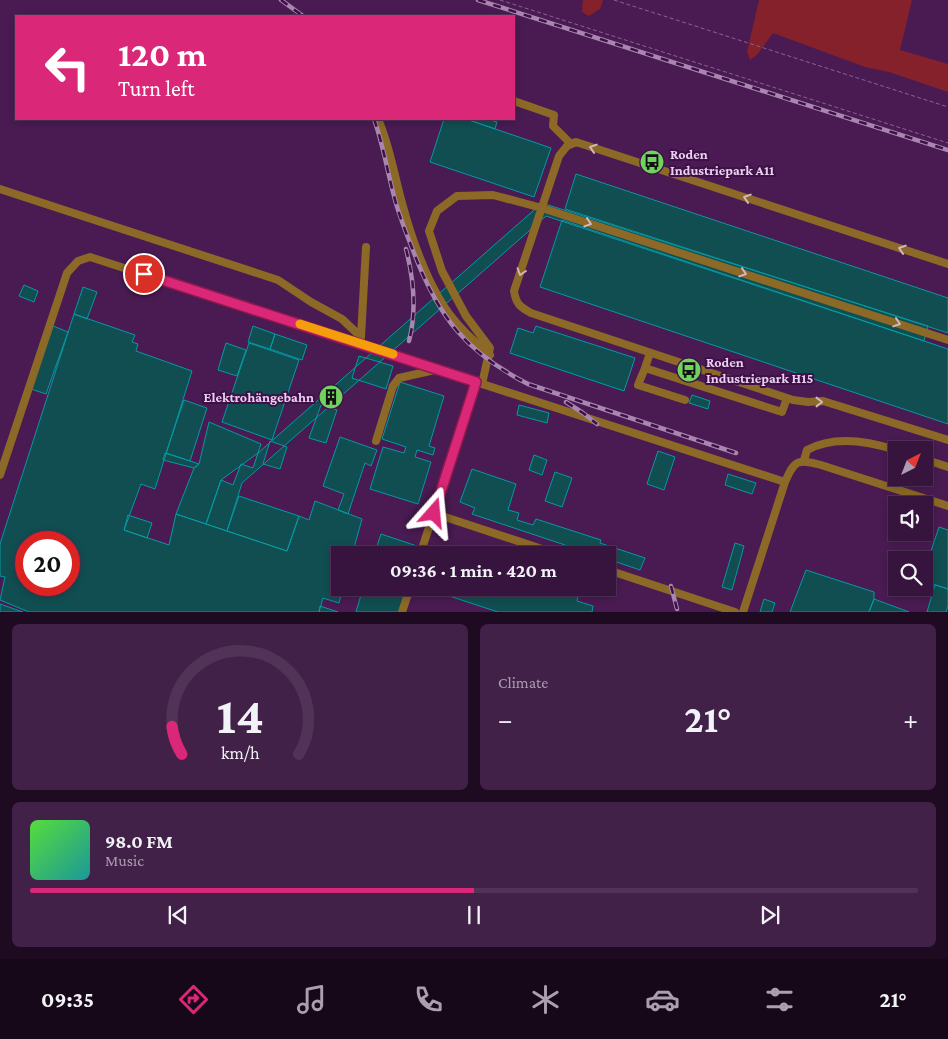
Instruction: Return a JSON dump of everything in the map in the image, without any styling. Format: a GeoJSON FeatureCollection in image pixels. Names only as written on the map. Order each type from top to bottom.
{"type":"FeatureCollection","features":[{"type":"Feature","properties":{"kind":"street"},"geometry":{"type":"LineString","coordinates":[[515,101],[554,115],[553,126],[571,144]]}},
{"type":"Feature","properties":{"kind":"street"},"geometry":{"type":"LineString","coordinates":[[378,120],[384,132],[402,204],[427,275],[446,309],[470,338],[490,355]]}},
{"type":"Feature","properties":{"kind":"street"},"geometry":{"type":"LineString","coordinates":[[948,264],[576,142],[567,146],[559,156],[514,291],[515,301],[520,307],[531,313],[787,398],[808,402],[823,401],[948,440]]}},
{"type":"Feature","properties":{"kind":"street"},"geometry":{"type":"LineString","coordinates":[[0,189],[278,280],[311,302],[342,319],[361,340]]}},
{"type":"Feature","properties":{"kind":"street"},"geometry":{"type":"LineString","coordinates":[[423,546],[490,355],[490,348],[466,316],[442,271],[429,231],[437,210],[457,196],[493,196],[542,208],[948,340]]}},
{"type":"Feature","properties":{"kind":"street"},"geometry":{"type":"LineString","coordinates":[[361,340],[366,247]]}},
{"type":"Feature","properties":{"kind":"street"},"geometry":{"type":"LineString","coordinates":[[0,475],[66,273],[78,260],[90,257],[361,340],[439,370],[785,482]]}},
{"type":"Feature","properties":{"kind":"street"},"geometry":{"type":"LineString","coordinates":[[650,353],[638,385],[684,400]]}},
{"type":"Feature","properties":{"kind":"street"},"geometry":{"type":"LineString","coordinates":[[645,368],[782,412],[787,398]]}},
{"type":"Feature","properties":{"kind":"street"},"geometry":{"type":"LineString","coordinates":[[376,441],[393,386],[399,378],[439,370]]}},
{"type":"Feature","properties":{"kind":"street"},"geometry":{"type":"LineString","coordinates":[[700,385],[705,371]]}},
{"type":"Feature","properties":{"kind":"street"},"geometry":{"type":"LineString","coordinates":[[804,460],[807,450],[819,443],[853,441],[888,448]]}},
{"type":"Feature","properties":{"kind":"street"},"geometry":{"type":"LineString","coordinates":[[743,612],[785,482],[790,470],[796,463],[804,460],[948,506]]}},
{"type":"Feature","properties":{"kind":"street"},"geometry":{"type":"LineString","coordinates":[[933,462],[948,467]]}},
{"type":"Feature","properties":{"kind":"street"},"geometry":{"type":"LineString","coordinates":[[434,513],[533,546]]}},
{"type":"Feature","properties":{"kind":"street"},"geometry":{"type":"LineString","coordinates":[[616,573],[735,612]]}},
{"type":"Feature","properties":{"kind":"street"},"geometry":{"type":"LineString","coordinates":[[402,612],[407,596]]}},
{"type":"Feature","properties":{"kind":"path"},"geometry":{"type":"LineString","coordinates":[[500,0],[948,143]]}},
{"type":"Feature","properties":{"kind":"path"},"geometry":{"type":"LineString","coordinates":[[614,0],[948,108]]}},
{"type":"Feature","properties":{"kind":"shaded area"},"geometry":{"type":"Polygon","coordinates":[[[583,0],[603,0],[600,9],[589,16],[582,12],[583,0]]]}},
{"type":"Feature","properties":{"kind":"shaded area"},"geometry":{"type":"Polygon","coordinates":[[[759,0],[912,0],[900,50],[948,64],[948,92],[889,72],[865,67],[773,33],[757,55],[750,60],[747,52],[759,0]]]}},
{"type":"Feature","properties":{"kind":"building"},"geometry":{"type":"Polygon","coordinates":[[[444,120],[469,120],[551,148],[534,197],[430,162],[444,120]]]}},
{"type":"Feature","properties":{"kind":"building"},"geometry":{"type":"Polygon","coordinates":[[[469,120],[490,120],[497,122],[495,129],[469,120]]]}},
{"type":"Feature","properties":{"kind":"building"},"geometry":{"type":"Polygon","coordinates":[[[576,174],[948,298],[948,333],[565,209],[576,174]]]}},
{"type":"Feature","properties":{"kind":"building","name":"Elektrohängebahn"},"geometry":{"type":"Polygon","coordinates":[[[542,203],[928,326],[924,341],[546,216],[242,483],[227,531],[206,524],[221,480],[258,453],[542,203]]]}},
{"type":"Feature","properties":{"kind":"building"},"geometry":{"type":"Polygon","coordinates":[[[562,220],[948,349],[948,424],[540,287],[562,220]]]}},
{"type":"Feature","properties":{"kind":"building"},"geometry":{"type":"Polygon","coordinates":[[[24,285],[38,291],[34,302],[19,296],[24,285]]]}},
{"type":"Feature","properties":{"kind":"building"},"geometry":{"type":"Polygon","coordinates":[[[83,287],[97,292],[87,319],[74,314],[83,287]]]}},
{"type":"Feature","properties":{"kind":"building"},"geometry":{"type":"Polygon","coordinates":[[[74,314],[135,335],[132,342],[138,344],[136,351],[192,371],[155,489],[141,484],[124,530],[169,545],[176,514],[287,551],[299,516],[309,520],[315,501],[362,519],[354,546],[331,546],[331,596],[341,596],[339,603],[323,598],[319,612],[29,612],[0,600],[5,577],[0,576],[0,544],[74,314]]]}},
{"type":"Feature","properties":{"kind":"building"},"geometry":{"type":"Polygon","coordinates":[[[53,326],[68,332],[46,394],[31,389],[53,326]]]}},
{"type":"Feature","properties":{"kind":"building"},"geometry":{"type":"Polygon","coordinates":[[[253,326],[275,334],[270,349],[248,342],[253,326]]]}},
{"type":"Feature","properties":{"kind":"building"},"geometry":{"type":"Polygon","coordinates":[[[536,326],[635,358],[624,391],[510,353],[518,328],[533,333],[536,326]]]}},
{"type":"Feature","properties":{"kind":"building"},"geometry":{"type":"Polygon","coordinates":[[[275,334],[307,345],[302,360],[270,349],[275,334]]]}},
{"type":"Feature","properties":{"kind":"building"},"geometry":{"type":"Polygon","coordinates":[[[226,343],[246,350],[237,376],[218,370],[226,343]]]}},
{"type":"Feature","properties":{"kind":"building"},"geometry":{"type":"Polygon","coordinates":[[[249,343],[299,360],[272,440],[222,422],[249,343]]]}},
{"type":"Feature","properties":{"kind":"building"},"geometry":{"type":"Polygon","coordinates":[[[359,356],[393,366],[386,389],[352,378],[359,356]]]}},
{"type":"Feature","properties":{"kind":"building"},"geometry":{"type":"Polygon","coordinates":[[[400,382],[444,396],[429,446],[435,448],[433,455],[417,450],[415,457],[431,462],[418,504],[370,489],[383,447],[404,453],[406,447],[382,439],[400,382]]]}},
{"type":"Feature","properties":{"kind":"building"},"geometry":{"type":"Polygon","coordinates":[[[692,395],[710,401],[708,409],[689,403],[692,395]]]}},
{"type":"Feature","properties":{"kind":"building"},"geometry":{"type":"Polygon","coordinates":[[[184,400],[207,408],[190,461],[166,453],[184,400]]]}},
{"type":"Feature","properties":{"kind":"building"},"geometry":{"type":"Polygon","coordinates":[[[321,405],[337,410],[326,443],[309,438],[321,405]]]}},
{"type":"Feature","properties":{"kind":"building"},"geometry":{"type":"Polygon","coordinates":[[[519,405],[549,413],[547,423],[517,415],[519,405]]]}},
{"type":"Feature","properties":{"kind":"building"},"geometry":{"type":"Polygon","coordinates":[[[209,422],[261,444],[253,468],[241,464],[233,485],[221,480],[206,524],[176,514],[194,468],[199,464],[209,422]]]}},
{"type":"Feature","properties":{"kind":"building"},"geometry":{"type":"Polygon","coordinates":[[[340,437],[377,450],[371,466],[365,463],[348,514],[338,510],[344,494],[323,486],[340,437]]]}},
{"type":"Feature","properties":{"kind":"building"},"geometry":{"type":"Polygon","coordinates":[[[270,441],[287,447],[280,469],[263,464],[270,441]]]}},
{"type":"Feature","properties":{"kind":"building"},"geometry":{"type":"Polygon","coordinates":[[[658,451],[675,457],[664,490],[647,484],[658,451]]]}},
{"type":"Feature","properties":{"kind":"building"},"geometry":{"type":"Polygon","coordinates":[[[165,453],[199,464],[194,468],[163,460],[165,453]]]}},
{"type":"Feature","properties":{"kind":"building"},"geometry":{"type":"Polygon","coordinates":[[[534,455],[547,460],[542,475],[529,470],[534,455]]]}},
{"type":"Feature","properties":{"kind":"building"},"geometry":{"type":"Polygon","coordinates":[[[472,469],[516,484],[508,510],[519,513],[517,520],[533,525],[536,519],[601,540],[600,543],[609,546],[568,546],[472,514],[475,508],[460,502],[472,469]]]}},
{"type":"Feature","properties":{"kind":"building"},"geometry":{"type":"Polygon","coordinates":[[[555,472],[572,478],[562,507],[545,501],[555,472]]]}},
{"type":"Feature","properties":{"kind":"building"},"geometry":{"type":"Polygon","coordinates":[[[728,474],[756,483],[752,494],[725,485],[728,474]]]}},
{"type":"Feature","properties":{"kind":"building"},"geometry":{"type":"Polygon","coordinates":[[[239,496],[299,516],[287,551],[227,531],[239,496]]]}},
{"type":"Feature","properties":{"kind":"building"},"geometry":{"type":"Polygon","coordinates":[[[128,515],[152,523],[147,538],[124,530],[128,515]]]}},
{"type":"Feature","properties":{"kind":"building"},"geometry":{"type":"Polygon","coordinates":[[[939,527],[948,530],[948,589],[933,584],[933,551],[931,551],[939,527]]]}},
{"type":"Feature","properties":{"kind":"building"},"geometry":{"type":"Polygon","coordinates":[[[381,534],[417,546],[377,546],[381,534]]]}},
{"type":"Feature","properties":{"kind":"building"},"geometry":{"type":"Polygon","coordinates":[[[735,543],[744,546],[732,590],[722,587],[735,543]]]}},
{"type":"Feature","properties":{"kind":"building"},"geometry":{"type":"Polygon","coordinates":[[[616,548],[645,558],[640,570],[616,562],[616,548]]]}},
{"type":"Feature","properties":{"kind":"building"},"geometry":{"type":"Polygon","coordinates":[[[806,570],[874,592],[874,599],[869,612],[790,612],[806,570]]]}},
{"type":"Feature","properties":{"kind":"building"},"geometry":{"type":"Polygon","coordinates":[[[935,585],[948,589],[946,612],[927,612],[935,585]]]}},
{"type":"Feature","properties":{"kind":"building"},"geometry":{"type":"Polygon","coordinates":[[[361,596],[410,596],[405,612],[356,612],[361,596]]]}},
{"type":"Feature","properties":{"kind":"building"},"geometry":{"type":"Polygon","coordinates":[[[449,596],[578,596],[577,601],[593,606],[592,612],[498,612],[449,596]]]}},
{"type":"Feature","properties":{"kind":"building"},"geometry":{"type":"Polygon","coordinates":[[[764,599],[775,603],[772,612],[760,612],[764,599]]]}},
{"type":"Feature","properties":{"kind":"building"},"geometry":{"type":"Polygon","coordinates":[[[874,599],[909,612],[869,612],[874,599]]]}},
{"type":"Feature","properties":{"kind":"building"},"geometry":{"type":"Polygon","coordinates":[[[0,604],[23,612],[0,612],[0,604]]]}},
{"type":"Feature","properties":{"kind":"building"},"geometry":{"type":"Polygon","coordinates":[[[320,606],[338,612],[319,612],[320,606]]]}},
{"type":"Feature","properties":{"kind":"railway"},"geometry":{"type":"LineString","coordinates":[[281,0],[302,15]]}},
{"type":"Feature","properties":{"kind":"railway"},"geometry":{"type":"LineString","coordinates":[[478,0],[948,150]]}},
{"type":"Feature","properties":{"kind":"railway"},"geometry":{"type":"LineString","coordinates":[[374,120],[398,211],[424,276],[445,315],[471,346],[506,372],[528,384],[736,453]]}},
{"type":"Feature","properties":{"kind":"railway"},"geometry":{"type":"LineString","coordinates":[[406,249],[411,272],[414,306],[409,341]]}},
{"type":"Feature","properties":{"kind":"railway"},"geometry":{"type":"LineString","coordinates":[[566,402],[597,424]]}},
{"type":"Feature","properties":{"kind":"railway"},"geometry":{"type":"LineString","coordinates":[[671,586],[677,609]]}},
{"type":"Feature","properties":{"kind":"slow traffic"},"geometry":{"type":"LineString","coordinates":[[300,324],[393,354]]}},
{"type":"Feature","properties":{"kind":"place","name":"Roden Industriepark A11"},"geometry":{"type":"Point","coordinates":[652,162]}},
{"type":"Feature","properties":{"kind":"place","name":"Roden Industriepark H15"},"geometry":{"type":"Point","coordinates":[689,370]}},
{"type":"Feature","properties":{"kind":"place","name":"Elektrohängebahn"},"geometry":{"type":"Point","coordinates":[331,397]}},
{"type":"Feature","properties":{"kind":"route"},"geometry":{"type":"LineString","coordinates":[[144,274],[476,382],[434,513]]}}]}
